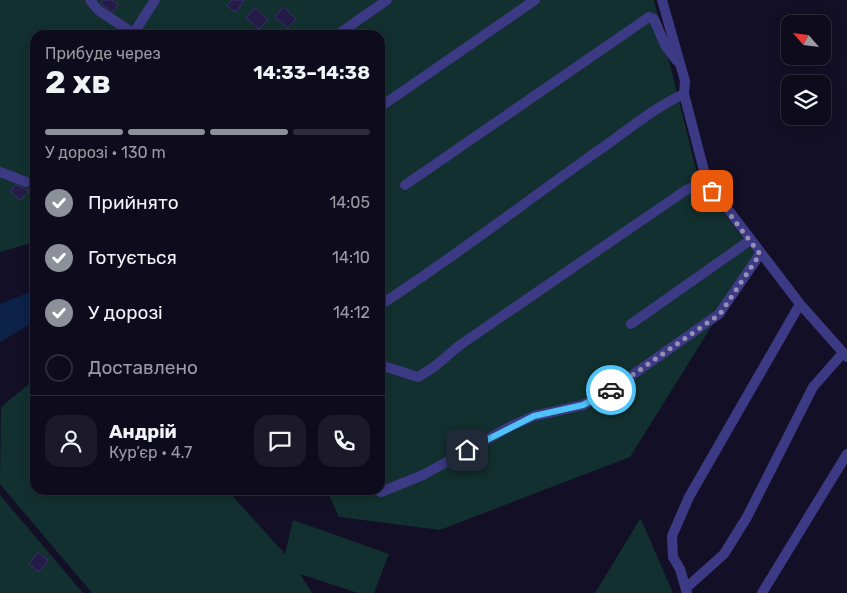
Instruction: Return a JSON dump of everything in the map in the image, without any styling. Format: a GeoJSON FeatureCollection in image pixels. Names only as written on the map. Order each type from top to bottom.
{"type":"FeatureCollection","features":[{"type":"Feature","properties":{"kind":"street"},"geometry":{"type":"LineString","coordinates":[[90,0],[98,10],[129,30]]}},
{"type":"Feature","properties":{"kind":"street"},"geometry":{"type":"LineString","coordinates":[[137,30],[155,0]]}},
{"type":"Feature","properties":{"kind":"street"},"geometry":{"type":"LineString","coordinates":[[344,30],[387,0]]}},
{"type":"Feature","properties":{"kind":"street"},"geometry":{"type":"LineString","coordinates":[[385,105],[535,0]]}},
{"type":"Feature","properties":{"kind":"street"},"geometry":{"type":"LineString","coordinates":[[662,0],[684,81],[684,94],[706,182],[749,241],[800,304],[845,355],[812,387],[747,517],[724,554],[686,590],[680,569],[673,557],[672,536],[689,497],[800,304]]}},
{"type":"Feature","properties":{"kind":"street"},"geometry":{"type":"LineString","coordinates":[[405,185],[649,18],[654,19],[665,45],[680,66]]}},
{"type":"Feature","properties":{"kind":"street"},"geometry":{"type":"LineString","coordinates":[[385,302],[418,281],[632,127],[684,94]]}},
{"type":"Feature","properties":{"kind":"street"},"geometry":{"type":"LineString","coordinates":[[0,172],[26,182]]}},
{"type":"Feature","properties":{"kind":"street"},"geometry":{"type":"LineString","coordinates":[[385,367],[418,377],[434,367],[460,345],[686,190],[706,182]]}},
{"type":"Feature","properties":{"kind":"street"},"geometry":{"type":"LineString","coordinates":[[631,324],[749,241]]}},
{"type":"Feature","properties":{"kind":"street"},"geometry":{"type":"LineString","coordinates":[[385,490],[423,474],[511,426],[534,416],[583,405],[611,390],[720,314],[760,254]]}},
{"type":"Feature","properties":{"kind":"street"},"geometry":{"type":"LineString","coordinates":[[762,593],[847,454]]}},
{"type":"Feature","properties":{"kind":"green space"},"geometry":{"type":"Polygon","coordinates":[[[0,0],[654,0],[699,181],[756,255],[630,457],[440,530],[339,517],[329,495],[385,495],[385,30],[30,30],[30,243],[0,252],[0,0]]]}},
{"type":"Feature","properties":{"kind":"green space"},"geometry":{"type":"Polygon","coordinates":[[[30,383],[30,495],[232,495],[285,554],[293,520],[389,554],[374,593],[358,593],[300,574],[312,593],[92,593],[0,484],[1,407],[30,383]]]}},
{"type":"Feature","properties":{"kind":"green space"},"geometry":{"type":"Polygon","coordinates":[[[0,495],[83,593],[0,593],[0,495]]]}},
{"type":"Feature","properties":{"kind":"green space"},"geometry":{"type":"Polygon","coordinates":[[[640,519],[673,593],[595,593],[640,519]]]}},
{"type":"Feature","properties":{"kind":"water"},"geometry":{"type":"Polygon","coordinates":[[[30,292],[30,324],[0,342],[0,304],[30,292]]]}},
{"type":"Feature","properties":{"kind":"building"},"geometry":{"type":"Polygon","coordinates":[[[103,0],[112,0],[118,4],[113,12],[101,3],[103,0]]]}},
{"type":"Feature","properties":{"kind":"building"},"geometry":{"type":"Polygon","coordinates":[[[232,0],[244,0],[236,12],[227,6],[232,0]]]}},
{"type":"Feature","properties":{"kind":"building"},"geometry":{"type":"Polygon","coordinates":[[[283,7],[296,19],[288,28],[275,17],[283,7]]]}},
{"type":"Feature","properties":{"kind":"building"},"geometry":{"type":"Polygon","coordinates":[[[255,8],[268,20],[259,29],[246,18],[255,8]]]}},
{"type":"Feature","properties":{"kind":"building"},"geometry":{"type":"Polygon","coordinates":[[[16,185],[29,191],[20,200],[10,191],[16,185]]]}},
{"type":"Feature","properties":{"kind":"building"},"geometry":{"type":"Polygon","coordinates":[[[38,552],[48,560],[39,572],[29,564],[38,552]]]}},
{"type":"Feature","properties":{"kind":"way so far"},"geometry":{"type":"LineString","coordinates":[[611,390],[720,314],[760,254],[712,191]]}},
{"type":"Feature","properties":{"kind":"route"},"geometry":{"type":"LineString","coordinates":[[467,450],[534,416],[583,405],[611,390]]}}]}
